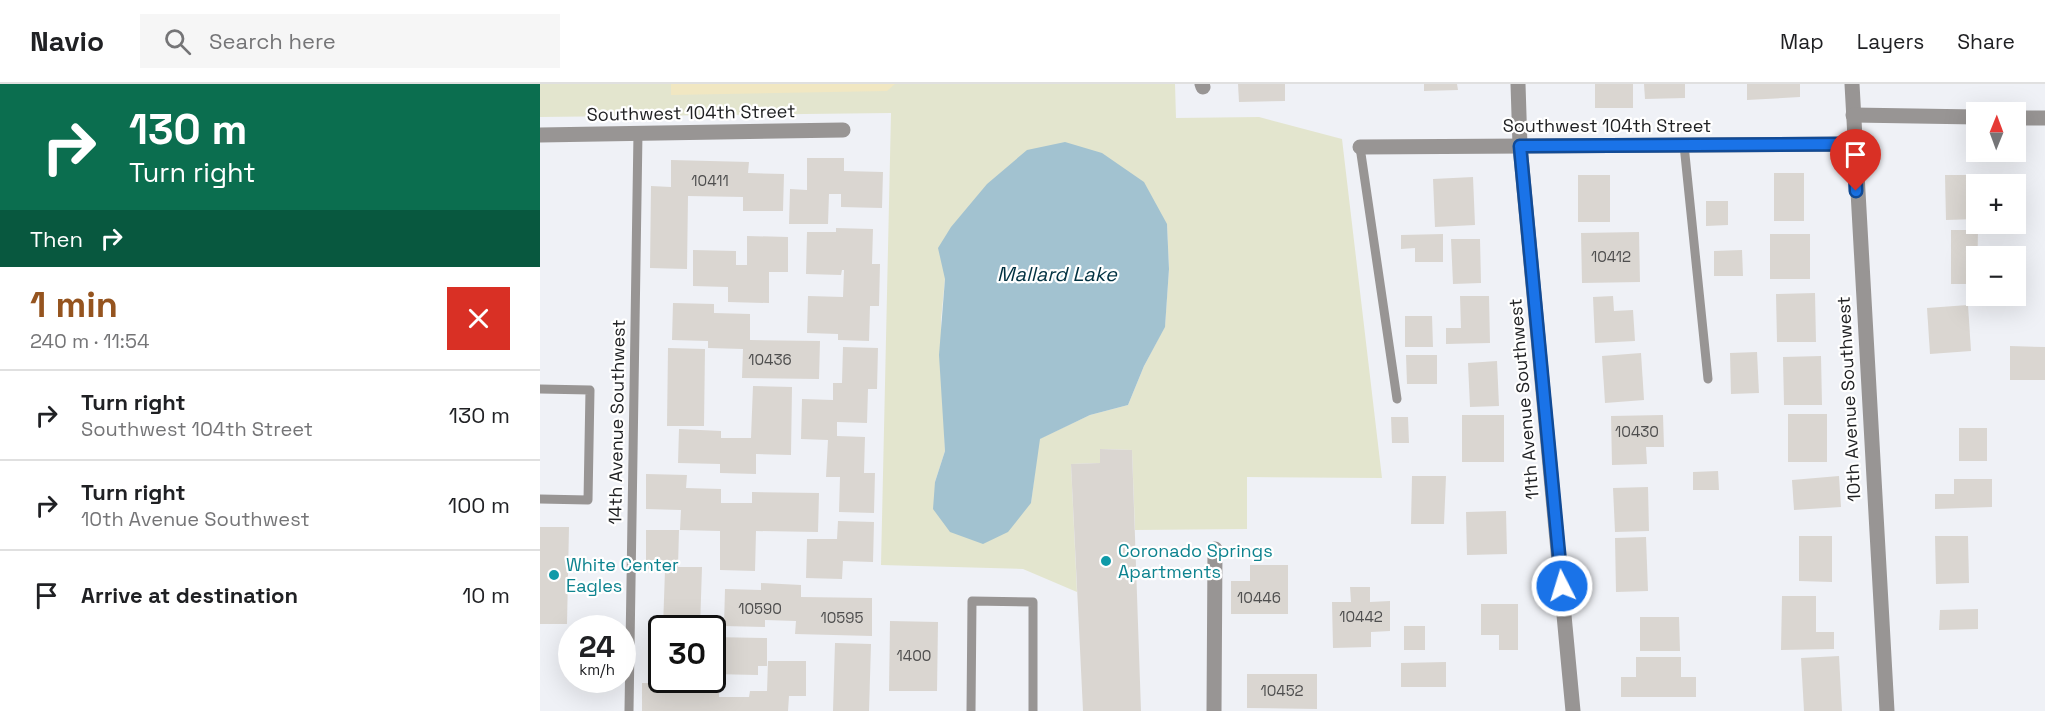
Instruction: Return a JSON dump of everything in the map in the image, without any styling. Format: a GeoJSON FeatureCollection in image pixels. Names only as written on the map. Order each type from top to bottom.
{"type":"FeatureCollection","features":[{"type":"Feature","properties":{"kind":"street","name":"11th Avenue Southwest"},"geometry":{"type":"LineString","coordinates":[[1518,84],[1520,146],[1573,711]]}},
{"type":"Feature","properties":{"kind":"street","name":"10th Avenue Southwest"},"geometry":{"type":"LineString","coordinates":[[1852,84],[1887,711]]}},
{"type":"Feature","properties":{"kind":"street"},"geometry":{"type":"LineString","coordinates":[[1853,115],[1966,117]]}},
{"type":"Feature","properties":{"kind":"street"},"geometry":{"type":"LineString","coordinates":[[2026,118],[2045,118]]}},
{"type":"Feature","properties":{"kind":"street","name":"Southwest 104th Street"},"geometry":{"type":"LineString","coordinates":[[540,135],[843,130]]}},
{"type":"Feature","properties":{"kind":"street","name":"Southwest 104th Street"},"geometry":{"type":"LineString","coordinates":[[1360,147],[1854,144]]}},
{"type":"Feature","properties":{"kind":"street"},"geometry":{"type":"LineString","coordinates":[[1214,711],[1215,549]]}},
{"type":"Feature","properties":{"kind":"lane","name":"14th Avenue Southwest"},"geometry":{"type":"LineString","coordinates":[[628,711],[638,133]]}},
{"type":"Feature","properties":{"kind":"lane"},"geometry":{"type":"LineString","coordinates":[[1684,145],[1708,379]]}},
{"type":"Feature","properties":{"kind":"lane"},"geometry":{"type":"LineString","coordinates":[[1360,147],[1397,399]]}},
{"type":"Feature","properties":{"kind":"lane"},"geometry":{"type":"LineString","coordinates":[[540,389],[590,390],[588,500],[540,499]]}},
{"type":"Feature","properties":{"kind":"lane"},"geometry":{"type":"LineString","coordinates":[[971,711],[972,601],[1033,602],[1033,711]]}},
{"type":"Feature","properties":{"kind":"green space"},"geometry":{"type":"Polygon","coordinates":[[[540,84],[1175,84],[1176,118],[1259,117],[1342,139],[1382,478],[1247,477],[1247,529],[1135,530],[1132,450],[1101,449],[1100,463],[1071,464],[1077,592],[1023,569],[881,565],[891,113],[540,117],[540,84]],[[1167,224],[945,279],[941,320],[945,451],[935,482],[1031,503],[1039,439],[1090,415],[1128,405],[1144,366],[1165,326],[1169,269],[1167,224]]]}},
{"type":"Feature","properties":{"kind":"sand"},"geometry":{"type":"Polygon","coordinates":[[[671,84],[895,84],[887,91],[671,95],[671,84]]]}},
{"type":"Feature","properties":{"kind":"water","name":"Mallard Lake"},"geometry":{"type":"Polygon","coordinates":[[[1065,142],[1102,153],[1144,182],[1167,224],[1169,269],[1165,327],[1144,366],[1128,405],[1090,415],[1040,439],[1031,503],[1008,532],[983,544],[950,532],[933,509],[935,482],[945,451],[939,355],[945,279],[938,248],[951,227],[987,184],[1027,150],[1065,142]]]}},
{"type":"Feature","properties":{"kind":"building"},"geometry":{"type":"Polygon","coordinates":[[[1238,84],[1285,84],[1285,101],[1239,102],[1238,84]]]}},
{"type":"Feature","properties":{"kind":"building"},"geometry":{"type":"Polygon","coordinates":[[[1424,84],[1457,84],[1458,90],[1424,91],[1424,84]]]}},
{"type":"Feature","properties":{"kind":"building"},"geometry":{"type":"Polygon","coordinates":[[[1595,84],[1633,84],[1633,108],[1595,108],[1595,84]]]}},
{"type":"Feature","properties":{"kind":"building"},"geometry":{"type":"Polygon","coordinates":[[[1644,84],[1685,84],[1685,98],[1645,99],[1644,84]]]}},
{"type":"Feature","properties":{"kind":"building"},"geometry":{"type":"Polygon","coordinates":[[[1747,84],[1800,84],[1800,97],[1747,100],[1747,84]]]}},
{"type":"Feature","properties":{"kind":"building"},"geometry":{"type":"Polygon","coordinates":[[[807,158],[844,158],[844,171],[883,172],[882,208],[841,207],[841,194],[829,194],[828,224],[789,224],[790,189],[807,190],[807,158]]]}},
{"type":"Feature","properties":{"kind":"building"},"geometry":{"type":"Polygon","coordinates":[[[671,160],[749,162],[748,173],[784,174],[783,211],[743,211],[743,197],[688,196],[687,269],[650,268],[651,186],[671,187],[671,160]]]}},
{"type":"Feature","properties":{"kind":"building"},"geometry":{"type":"Polygon","coordinates":[[[1774,173],[1804,173],[1804,221],[1774,221],[1774,173]]]}},
{"type":"Feature","properties":{"kind":"building"},"geometry":{"type":"Polygon","coordinates":[[[1578,175],[1610,175],[1610,222],[1578,222],[1578,175]]]}},
{"type":"Feature","properties":{"kind":"building"},"geometry":{"type":"Polygon","coordinates":[[[1945,175],[1966,175],[1966,219],[1946,220],[1945,175]]]}},
{"type":"Feature","properties":{"kind":"building"},"geometry":{"type":"Polygon","coordinates":[[[1473,177],[1475,225],[1435,227],[1433,179],[1473,177]]]}},
{"type":"Feature","properties":{"kind":"building"},"geometry":{"type":"Polygon","coordinates":[[[1706,201],[1728,201],[1728,225],[1706,226],[1706,201]]]}},
{"type":"Feature","properties":{"kind":"building"},"geometry":{"type":"Polygon","coordinates":[[[836,228],[873,229],[872,264],[880,264],[879,306],[870,306],[869,341],[838,340],[838,334],[807,333],[808,296],[843,297],[844,270],[841,275],[806,274],[807,232],[836,232],[836,228]]]}},
{"type":"Feature","properties":{"kind":"building"},"geometry":{"type":"Polygon","coordinates":[[[1951,230],[1966,230],[1966,234],[1978,234],[1978,246],[1966,246],[1966,284],[1951,284],[1951,230]]]}},
{"type":"Feature","properties":{"kind":"building"},"geometry":{"type":"Polygon","coordinates":[[[1639,232],[1640,282],[1582,283],[1581,233],[1639,232]]]}},
{"type":"Feature","properties":{"kind":"building"},"geometry":{"type":"Polygon","coordinates":[[[1443,234],[1443,262],[1415,262],[1415,248],[1401,249],[1401,235],[1443,234]]]}},
{"type":"Feature","properties":{"kind":"building"},"geometry":{"type":"Polygon","coordinates":[[[1770,234],[1810,234],[1810,279],[1770,279],[1770,234]]]}},
{"type":"Feature","properties":{"kind":"building"},"geometry":{"type":"Polygon","coordinates":[[[747,236],[788,237],[788,272],[769,272],[769,303],[728,302],[728,287],[693,286],[693,250],[736,251],[736,265],[747,265],[747,236]]]}},
{"type":"Feature","properties":{"kind":"building"},"geometry":{"type":"Polygon","coordinates":[[[1451,239],[1480,239],[1481,283],[1453,284],[1451,239]]]}},
{"type":"Feature","properties":{"kind":"building"},"geometry":{"type":"Polygon","coordinates":[[[1742,250],[1743,276],[1714,276],[1714,251],[1742,250]]]}},
{"type":"Feature","properties":{"kind":"building"},"geometry":{"type":"Polygon","coordinates":[[[1815,293],[1816,342],[1777,342],[1776,294],[1815,293]]]}},
{"type":"Feature","properties":{"kind":"building"},"geometry":{"type":"Polygon","coordinates":[[[1460,296],[1489,296],[1490,343],[1446,344],[1446,328],[1461,328],[1460,296]]]}},
{"type":"Feature","properties":{"kind":"building"},"geometry":{"type":"Polygon","coordinates":[[[1613,296],[1614,311],[1633,310],[1635,341],[1595,343],[1593,297],[1613,296]]]}},
{"type":"Feature","properties":{"kind":"building"},"geometry":{"type":"Polygon","coordinates":[[[673,303],[714,304],[714,313],[750,314],[750,340],[820,341],[819,379],[742,378],[743,349],[708,348],[708,341],[672,340],[673,303]]]}},
{"type":"Feature","properties":{"kind":"building"},"geometry":{"type":"Polygon","coordinates":[[[1968,306],[1971,351],[1930,354],[1927,308],[1968,306]]]}},
{"type":"Feature","properties":{"kind":"building"},"geometry":{"type":"Polygon","coordinates":[[[1405,316],[1432,316],[1433,347],[1405,347],[1405,316]]]}},
{"type":"Feature","properties":{"kind":"building"},"geometry":{"type":"Polygon","coordinates":[[[2010,346],[2045,347],[2045,380],[2010,380],[2010,346]]]}},
{"type":"Feature","properties":{"kind":"building"},"geometry":{"type":"Polygon","coordinates":[[[843,347],[878,348],[877,389],[868,389],[867,423],[837,422],[837,436],[865,437],[864,473],[875,473],[874,513],[839,512],[840,477],[826,477],[828,440],[801,439],[802,399],[833,400],[833,383],[842,383],[843,347]]]}},
{"type":"Feature","properties":{"kind":"building"},"geometry":{"type":"Polygon","coordinates":[[[668,348],[705,349],[704,426],[667,426],[668,348]]]}},
{"type":"Feature","properties":{"kind":"building"},"geometry":{"type":"Polygon","coordinates":[[[1757,352],[1759,393],[1731,394],[1730,353],[1757,352]]]}},
{"type":"Feature","properties":{"kind":"building"},"geometry":{"type":"Polygon","coordinates":[[[1641,353],[1644,400],[1605,403],[1602,356],[1641,353]]]}},
{"type":"Feature","properties":{"kind":"building"},"geometry":{"type":"Polygon","coordinates":[[[1406,355],[1437,355],[1437,384],[1407,384],[1406,355]]]}},
{"type":"Feature","properties":{"kind":"building"},"geometry":{"type":"Polygon","coordinates":[[[1821,356],[1822,405],[1784,405],[1783,357],[1821,356]]]}},
{"type":"Feature","properties":{"kind":"building"},"geometry":{"type":"Polygon","coordinates":[[[1497,361],[1499,406],[1470,407],[1468,363],[1497,361]]]}},
{"type":"Feature","properties":{"kind":"building"},"geometry":{"type":"Polygon","coordinates":[[[753,386],[792,387],[791,455],[756,454],[756,474],[720,473],[720,464],[678,463],[679,429],[721,431],[721,438],[751,438],[753,386]]]}},
{"type":"Feature","properties":{"kind":"building"},"geometry":{"type":"Polygon","coordinates":[[[1788,414],[1827,414],[1827,462],[1788,462],[1788,414]]]}},
{"type":"Feature","properties":{"kind":"building"},"geometry":{"type":"Polygon","coordinates":[[[1462,415],[1504,415],[1504,462],[1462,462],[1462,415]]]}},
{"type":"Feature","properties":{"kind":"building"},"geometry":{"type":"Polygon","coordinates":[[[1663,415],[1664,447],[1646,447],[1647,464],[1612,465],[1611,416],[1663,415]]]}},
{"type":"Feature","properties":{"kind":"building"},"geometry":{"type":"Polygon","coordinates":[[[1391,417],[1408,417],[1409,443],[1392,443],[1391,417]]]}},
{"type":"Feature","properties":{"kind":"building"},"geometry":{"type":"Polygon","coordinates":[[[1959,428],[1987,428],[1987,461],[1959,461],[1959,428]]]}},
{"type":"Feature","properties":{"kind":"building","name":"Coronado Springs Apartments"},"geometry":{"type":"Polygon","coordinates":[[[1100,449],[1132,450],[1141,711],[1083,711],[1071,464],[1100,463],[1100,449]]]}},
{"type":"Feature","properties":{"kind":"building"},"geometry":{"type":"Polygon","coordinates":[[[1718,471],[1719,490],[1693,490],[1693,472],[1718,471]]]}},
{"type":"Feature","properties":{"kind":"building"},"geometry":{"type":"Polygon","coordinates":[[[646,474],[687,475],[686,488],[721,489],[721,503],[752,503],[752,492],[819,493],[818,532],[756,531],[755,571],[720,570],[720,531],[680,530],[681,510],[646,509],[646,474]]]}},
{"type":"Feature","properties":{"kind":"building"},"geometry":{"type":"Polygon","coordinates":[[[1412,476],[1446,476],[1444,524],[1411,524],[1412,476]]]}},
{"type":"Feature","properties":{"kind":"building"},"geometry":{"type":"Polygon","coordinates":[[[1839,476],[1841,507],[1794,510],[1792,480],[1839,476]]]}},
{"type":"Feature","properties":{"kind":"building"},"geometry":{"type":"Polygon","coordinates":[[[1954,479],[1992,479],[1992,507],[1935,509],[1935,494],[1954,494],[1954,479]]]}},
{"type":"Feature","properties":{"kind":"building"},"geometry":{"type":"Polygon","coordinates":[[[1648,487],[1649,531],[1615,532],[1613,488],[1648,487]]]}},
{"type":"Feature","properties":{"kind":"building"},"geometry":{"type":"Polygon","coordinates":[[[1506,511],[1507,554],[1467,555],[1466,512],[1506,511]]]}},
{"type":"Feature","properties":{"kind":"building"},"geometry":{"type":"Polygon","coordinates":[[[838,521],[874,522],[873,562],[843,561],[842,579],[806,578],[807,539],[837,539],[838,521]]]}},
{"type":"Feature","properties":{"kind":"building","name":"White Center Eagles"},"geometry":{"type":"Polygon","coordinates":[[[540,527],[569,527],[567,615],[558,615],[558,624],[540,624],[540,527]]]}},
{"type":"Feature","properties":{"kind":"building"},"geometry":{"type":"Polygon","coordinates":[[[646,530],[679,530],[678,567],[702,567],[700,615],[663,615],[665,570],[646,569],[646,530]]]}},
{"type":"Feature","properties":{"kind":"building"},"geometry":{"type":"Polygon","coordinates":[[[1799,536],[1832,536],[1832,582],[1799,581],[1799,536]]]}},
{"type":"Feature","properties":{"kind":"building"},"geometry":{"type":"Polygon","coordinates":[[[1935,536],[1968,536],[1969,583],[1936,584],[1935,536]]]}},
{"type":"Feature","properties":{"kind":"building"},"geometry":{"type":"Polygon","coordinates":[[[1646,537],[1648,591],[1616,592],[1615,538],[1646,537]]]}},
{"type":"Feature","properties":{"kind":"building"},"geometry":{"type":"Polygon","coordinates":[[[1250,565],[1288,565],[1288,614],[1231,614],[1231,581],[1250,581],[1250,565]]]}},
{"type":"Feature","properties":{"kind":"building"},"geometry":{"type":"Polygon","coordinates":[[[761,583],[801,585],[801,597],[872,598],[872,636],[795,634],[796,621],[765,620],[765,627],[726,626],[725,589],[761,590],[761,583]]]}},
{"type":"Feature","properties":{"kind":"building"},"geometry":{"type":"Polygon","coordinates":[[[1350,587],[1370,587],[1370,602],[1390,601],[1390,631],[1371,632],[1371,647],[1333,648],[1332,602],[1351,602],[1350,587]]]}},
{"type":"Feature","properties":{"kind":"building"},"geometry":{"type":"Polygon","coordinates":[[[1782,596],[1816,596],[1816,632],[1834,632],[1834,649],[1781,650],[1782,596]]]}},
{"type":"Feature","properties":{"kind":"building"},"geometry":{"type":"Polygon","coordinates":[[[1481,604],[1518,604],[1518,650],[1499,650],[1499,635],[1481,635],[1481,604]]]}},
{"type":"Feature","properties":{"kind":"building"},"geometry":{"type":"Polygon","coordinates":[[[1978,609],[1978,629],[1939,630],[1940,610],[1978,609]]]}},
{"type":"Feature","properties":{"kind":"building"},"geometry":{"type":"Polygon","coordinates":[[[1640,617],[1679,617],[1680,651],[1640,651],[1640,617]]]}},
{"type":"Feature","properties":{"kind":"building"},"geometry":{"type":"Polygon","coordinates":[[[890,621],[938,622],[937,691],[889,691],[890,621]]]}},
{"type":"Feature","properties":{"kind":"building"},"geometry":{"type":"Polygon","coordinates":[[[1404,626],[1425,626],[1425,650],[1404,650],[1404,626]]]}},
{"type":"Feature","properties":{"kind":"building"},"geometry":{"type":"Polygon","coordinates":[[[726,637],[767,638],[767,666],[758,666],[758,675],[726,674],[726,637]]]}},
{"type":"Feature","properties":{"kind":"building"},"geometry":{"type":"Polygon","coordinates":[[[835,643],[871,644],[869,711],[833,711],[835,643]]]}},
{"type":"Feature","properties":{"kind":"building"},"geometry":{"type":"Polygon","coordinates":[[[1839,656],[1842,711],[1804,711],[1801,658],[1839,656]]]}},
{"type":"Feature","properties":{"kind":"building"},"geometry":{"type":"Polygon","coordinates":[[[1636,657],[1681,657],[1681,677],[1696,677],[1696,697],[1621,697],[1621,677],[1636,677],[1636,657]]]}},
{"type":"Feature","properties":{"kind":"building"},"geometry":{"type":"Polygon","coordinates":[[[768,661],[806,661],[806,696],[789,696],[788,711],[642,711],[642,683],[648,683],[648,693],[719,693],[719,697],[749,697],[750,691],[767,691],[768,661]]]}},
{"type":"Feature","properties":{"kind":"building"},"geometry":{"type":"Polygon","coordinates":[[[1446,662],[1446,687],[1401,687],[1401,663],[1446,662]]]}},
{"type":"Feature","properties":{"kind":"building"},"geometry":{"type":"Polygon","coordinates":[[[1247,674],[1317,674],[1317,709],[1247,708],[1247,674]]]}},
{"type":"Feature","properties":{"kind":"place","name":"Coronado Springs Apartments"},"geometry":{"type":"Point","coordinates":[1106,561]}},
{"type":"Feature","properties":{"kind":"place","name":"White Center Eagles"},"geometry":{"type":"Point","coordinates":[554,575]}},
{"type":"Feature","properties":{"kind":"route"},"geometry":{"type":"LineString","coordinates":[[1562,586],[1520,146],[1854,144],[1856,191]]}}]}
